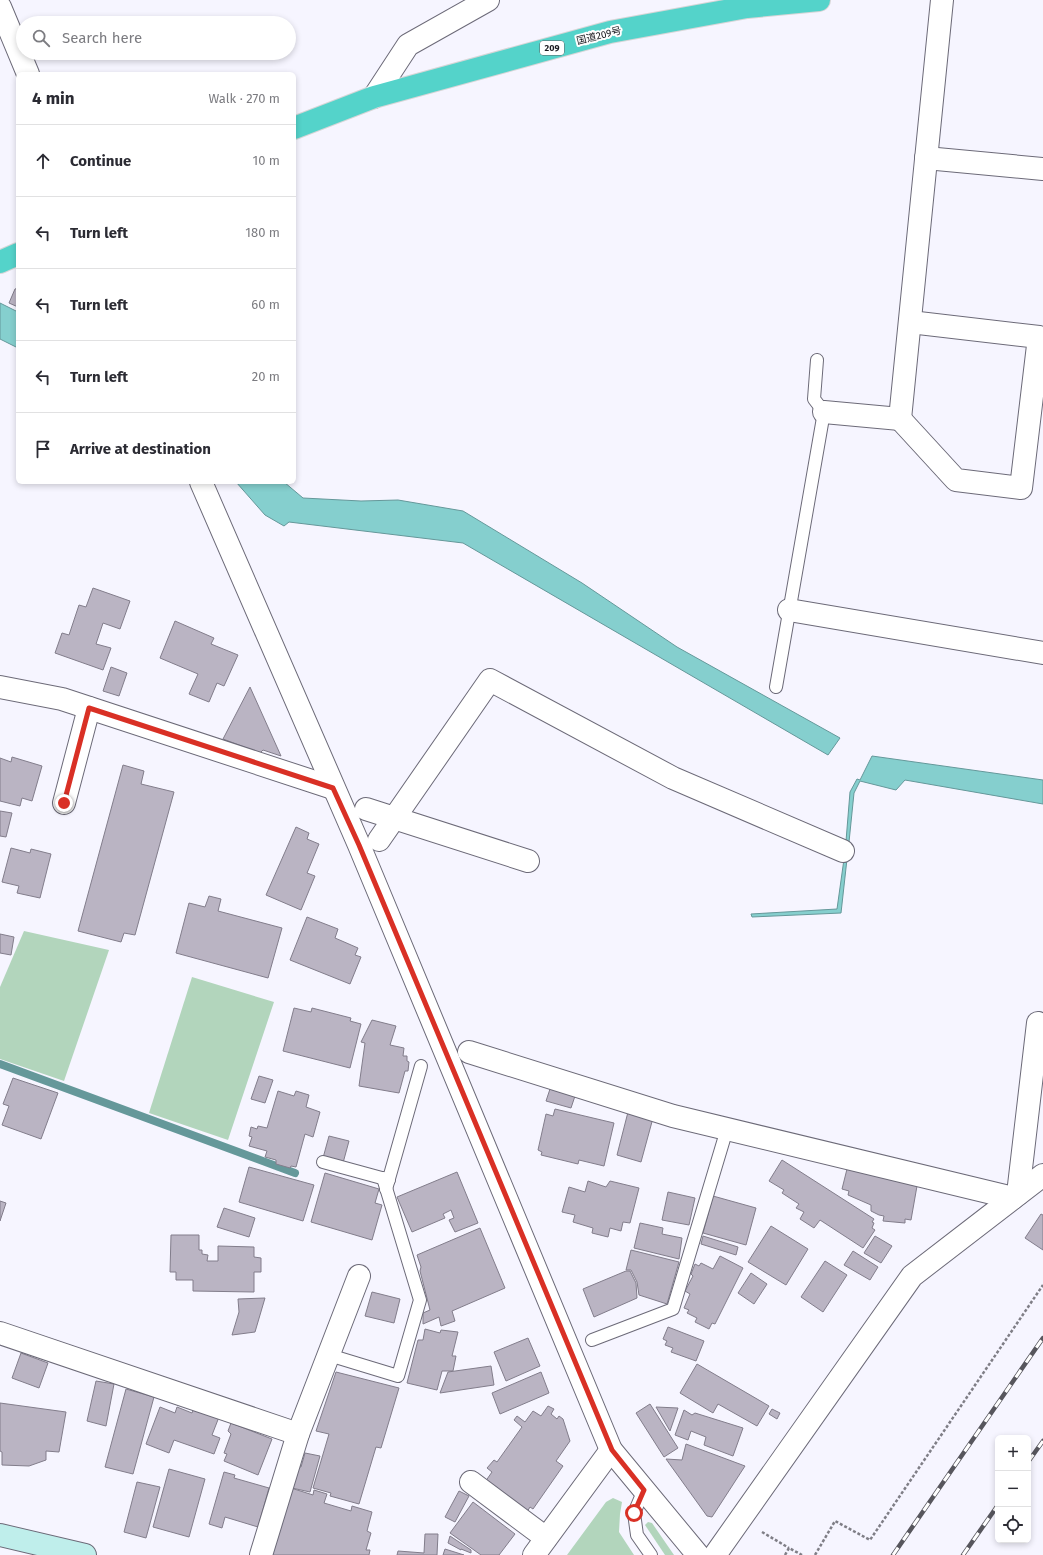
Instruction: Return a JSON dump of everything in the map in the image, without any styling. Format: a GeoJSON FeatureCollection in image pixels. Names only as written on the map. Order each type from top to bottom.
{"type":"FeatureCollection","features":[{"type":"Feature","properties":{"kind":"highway","name":"国道209号"},"geometry":{"type":"LineString","coordinates":[[296,127],[374,97],[610,32],[747,7],[818,0]]}},
{"type":"Feature","properties":{"kind":"highway"},"geometry":{"type":"LineString","coordinates":[[0,262],[16,255]]}},
{"type":"Feature","properties":{"kind":"main road"},"geometry":{"type":"LineString","coordinates":[[0,1535],[85,1555]]}},
{"type":"Feature","properties":{"kind":"street"},"geometry":{"type":"LineString","coordinates":[[374,97],[408,45],[488,0]]}},
{"type":"Feature","properties":{"kind":"street"},"geometry":{"type":"LineString","coordinates":[[900,419],[942,0]]}},
{"type":"Feature","properties":{"kind":"street"},"geometry":{"type":"LineString","coordinates":[[0,7],[16,45]]}},
{"type":"Feature","properties":{"kind":"street"},"geometry":{"type":"LineString","coordinates":[[22,60],[27,72]]}},
{"type":"Feature","properties":{"kind":"street"},"geometry":{"type":"LineString","coordinates":[[926,158],[1043,169]]}},
{"type":"Feature","properties":{"kind":"street"},"geometry":{"type":"LineString","coordinates":[[824,412],[900,419],[956,480],[1021,488],[1039,337],[910,322]]}},
{"type":"Feature","properties":{"kind":"street"},"geometry":{"type":"LineString","coordinates":[[202,484],[359,845],[612,1450],[698,1555]]}},
{"type":"Feature","properties":{"kind":"street"},"geometry":{"type":"LineString","coordinates":[[789,610],[1043,653]]}},
{"type":"Feature","properties":{"kind":"street"},"geometry":{"type":"LineString","coordinates":[[379,840],[490,680],[673,778],[843,851]]}},
{"type":"Feature","properties":{"kind":"street"},"geometry":{"type":"LineString","coordinates":[[0,687],[62,699],[333,788]]}},
{"type":"Feature","properties":{"kind":"street"},"geometry":{"type":"LineString","coordinates":[[64,803],[89,708]]}},
{"type":"Feature","properties":{"kind":"street"},"geometry":{"type":"LineString","coordinates":[[366,809],[528,861]]}},
{"type":"Feature","properties":{"kind":"street"},"geometry":{"type":"LineString","coordinates":[[1015,1196],[1038,1024]]}},
{"type":"Feature","properties":{"kind":"street"},"geometry":{"type":"LineString","coordinates":[[469,1052],[673,1116],[1015,1196]]}},
{"type":"Feature","properties":{"kind":"street"},"geometry":{"type":"LineString","coordinates":[[715,1555],[912,1276],[1043,1175]]}},
{"type":"Feature","properties":{"kind":"street"},"geometry":{"type":"LineString","coordinates":[[261,1555],[298,1434],[359,1276]]}},
{"type":"Feature","properties":{"kind":"street"},"geometry":{"type":"LineString","coordinates":[[0,1332],[298,1434]]}},
{"type":"Feature","properties":{"kind":"street"},"geometry":{"type":"LineString","coordinates":[[471,1482],[540,1547],[612,1450]]}},
{"type":"Feature","properties":{"kind":"lane"},"geometry":{"type":"LineString","coordinates":[[776,687],[824,412],[814,399],[817,360]]}},
{"type":"Feature","properties":{"kind":"lane"},"geometry":{"type":"LineString","coordinates":[[329,1355],[398,1376],[420,1300],[386,1182],[421,1066]]}},
{"type":"Feature","properties":{"kind":"lane"},"geometry":{"type":"LineString","coordinates":[[592,1340],[673,1309],[727,1129]]}},
{"type":"Feature","properties":{"kind":"lane"},"geometry":{"type":"LineString","coordinates":[[323,1162],[386,1182]]}},
{"type":"Feature","properties":{"kind":"lane"},"geometry":{"type":"LineString","coordinates":[[644,1490],[634,1513],[637,1535],[651,1555]]}},
{"type":"Feature","properties":{"kind":"path"},"geometry":{"type":"LineString","coordinates":[[814,1555],[835,1521],[870,1540],[1043,1285]]}},
{"type":"Feature","properties":{"kind":"path"},"geometry":{"type":"LineString","coordinates":[[760,1531],[802,1555]]}},
{"type":"Feature","properties":{"kind":"path"},"geometry":{"type":"LineString","coordinates":[[785,1555],[789,1548]]}},
{"type":"Feature","properties":{"kind":"shaded area"},"geometry":{"type":"Polygon","coordinates":[[[0,303],[16,311],[16,347],[0,339],[0,303]]]}},
{"type":"Feature","properties":{"kind":"shaded area"},"geometry":{"type":"Polygon","coordinates":[[[238,484],[286,484],[303,498],[361,501],[398,500],[463,511],[582,583],[677,647],[840,738],[828,755],[463,543],[289,522],[284,526],[265,515],[238,484]]]}},
{"type":"Feature","properties":{"kind":"shaded area"},"geometry":{"type":"Polygon","coordinates":[[[872,756],[1043,780],[1043,804],[905,780],[896,790],[860,781],[854,793],[849,842],[846,841],[850,792],[857,779],[860,780],[872,756]]]}},
{"type":"Feature","properties":{"kind":"shaded area"},"geometry":{"type":"Polygon","coordinates":[[[844,859],[847,859],[841,913],[752,917],[751,914],[837,909],[844,859]]]}},
{"type":"Feature","properties":{"kind":"shaded area"},"geometry":{"type":"Polygon","coordinates":[[[24,931],[109,950],[64,1081],[0,1059],[0,987],[24,931]]]}},
{"type":"Feature","properties":{"kind":"shaded area"},"geometry":{"type":"Polygon","coordinates":[[[192,977],[274,1002],[228,1140],[149,1113],[192,977]]]}},
{"type":"Feature","properties":{"kind":"shaded area"},"geometry":{"type":"Polygon","coordinates":[[[613,1498],[622,1502],[619,1532],[634,1555],[567,1555],[606,1502],[613,1498]]]}},
{"type":"Feature","properties":{"kind":"shaded area"},"geometry":{"type":"Polygon","coordinates":[[[648,1522],[652,1523],[674,1555],[665,1555],[645,1525],[648,1522]]]}},
{"type":"Feature","properties":{"kind":"building"},"geometry":{"type":"Polygon","coordinates":[[[16,289],[16,306],[9,303],[16,289]]]}},
{"type":"Feature","properties":{"kind":"building"},"geometry":{"type":"Polygon","coordinates":[[[93,588],[130,601],[120,629],[103,623],[96,644],[111,648],[103,670],[55,653],[62,633],[69,635],[79,605],[86,607],[93,588]]]}},
{"type":"Feature","properties":{"kind":"building"},"geometry":{"type":"Polygon","coordinates":[[[175,621],[214,638],[211,644],[238,655],[224,686],[217,683],[209,702],[189,694],[198,674],[160,658],[175,621]]]}},
{"type":"Feature","properties":{"kind":"building"},"geometry":{"type":"Polygon","coordinates":[[[111,667],[127,673],[119,696],[103,691],[111,667]]]}},
{"type":"Feature","properties":{"kind":"building"},"geometry":{"type":"Polygon","coordinates":[[[250,687],[281,756],[263,750],[260,753],[223,739],[250,687]]]}},
{"type":"Feature","properties":{"kind":"building"},"geometry":{"type":"Polygon","coordinates":[[[12,757],[42,766],[32,801],[22,798],[20,806],[0,801],[0,758],[11,762],[12,757]]]}},
{"type":"Feature","properties":{"kind":"building"},"geometry":{"type":"Polygon","coordinates":[[[123,765],[144,771],[141,784],[174,792],[135,935],[124,933],[121,942],[78,931],[123,765]]]}},
{"type":"Feature","properties":{"kind":"building"},"geometry":{"type":"Polygon","coordinates":[[[0,811],[12,813],[6,837],[0,836],[0,811]]]}},
{"type":"Feature","properties":{"kind":"building"},"geometry":{"type":"Polygon","coordinates":[[[296,827],[309,833],[307,839],[319,844],[307,873],[315,876],[301,910],[266,895],[296,827]]]}},
{"type":"Feature","properties":{"kind":"building"},"geometry":{"type":"Polygon","coordinates":[[[11,848],[30,853],[31,849],[51,854],[40,898],[17,893],[19,886],[2,882],[11,848]]]}},
{"type":"Feature","properties":{"kind":"building"},"geometry":{"type":"Polygon","coordinates":[[[209,896],[221,899],[218,911],[282,928],[268,978],[176,953],[189,903],[205,907],[209,896]]]}},
{"type":"Feature","properties":{"kind":"building"},"geometry":{"type":"Polygon","coordinates":[[[307,917],[338,929],[335,938],[358,948],[355,955],[361,957],[350,984],[290,960],[307,917]]]}},
{"type":"Feature","properties":{"kind":"building"},"geometry":{"type":"Polygon","coordinates":[[[0,934],[14,937],[11,955],[0,953],[0,934]]]}},
{"type":"Feature","properties":{"kind":"building"},"geometry":{"type":"Polygon","coordinates":[[[294,1008],[311,1012],[312,1008],[351,1018],[350,1021],[361,1024],[350,1068],[283,1051],[294,1008]]]}},
{"type":"Feature","properties":{"kind":"building"},"geometry":{"type":"Polygon","coordinates":[[[372,1020],[396,1026],[390,1045],[404,1048],[403,1056],[407,1056],[407,1061],[409,1062],[408,1071],[405,1071],[399,1093],[359,1086],[365,1043],[361,1042],[372,1020]]]}},
{"type":"Feature","properties":{"kind":"building"},"geometry":{"type":"Polygon","coordinates":[[[259,1076],[273,1080],[265,1103],[251,1099],[259,1076]]]}},
{"type":"Feature","properties":{"kind":"building"},"geometry":{"type":"Polygon","coordinates":[[[13,1078],[58,1093],[41,1139],[2,1125],[9,1106],[3,1104],[13,1078]]]}},
{"type":"Feature","properties":{"kind":"building"},"geometry":{"type":"Polygon","coordinates":[[[550,1089],[575,1096],[571,1108],[546,1101],[550,1089]]]}},
{"type":"Feature","properties":{"kind":"building"},"geometry":{"type":"Polygon","coordinates":[[[278,1091],[294,1096],[296,1091],[309,1095],[306,1107],[320,1112],[313,1137],[305,1134],[296,1167],[291,1166],[290,1168],[276,1164],[276,1160],[265,1157],[267,1151],[249,1146],[252,1137],[249,1136],[251,1127],[257,1129],[258,1126],[267,1128],[278,1091]]]}},
{"type":"Feature","properties":{"kind":"building"},"geometry":{"type":"Polygon","coordinates":[[[555,1109],[614,1123],[604,1166],[579,1160],[578,1164],[541,1155],[542,1152],[538,1150],[546,1114],[553,1116],[555,1109]]]}},
{"type":"Feature","properties":{"kind":"building"},"geometry":{"type":"Polygon","coordinates":[[[628,1112],[653,1118],[641,1162],[617,1155],[628,1112]]]}},
{"type":"Feature","properties":{"kind":"building"},"geometry":{"type":"Polygon","coordinates":[[[329,1136],[349,1141],[343,1163],[323,1158],[329,1136]]]}},
{"type":"Feature","properties":{"kind":"building"},"geometry":{"type":"Polygon","coordinates":[[[782,1160],[874,1219],[872,1222],[874,1223],[872,1228],[875,1230],[863,1248],[820,1220],[814,1228],[800,1219],[804,1212],[796,1208],[799,1204],[782,1193],[784,1190],[769,1181],[782,1160]]]}},
{"type":"Feature","properties":{"kind":"building"},"geometry":{"type":"Polygon","coordinates":[[[249,1167],[314,1185],[303,1221],[239,1202],[249,1167]]]}},
{"type":"Feature","properties":{"kind":"building"},"geometry":{"type":"Polygon","coordinates":[[[847,1169],[917,1186],[911,1220],[905,1219],[905,1223],[883,1221],[884,1216],[871,1211],[871,1205],[848,1195],[849,1191],[842,1189],[847,1169]]]}},
{"type":"Feature","properties":{"kind":"building"},"geometry":{"type":"Polygon","coordinates":[[[457,1172],[478,1223],[455,1232],[449,1220],[454,1218],[451,1210],[443,1214],[445,1218],[412,1232],[397,1197],[457,1172]]]}},
{"type":"Feature","properties":{"kind":"building"},"geometry":{"type":"Polygon","coordinates":[[[325,1173],[379,1189],[375,1203],[382,1205],[372,1240],[311,1222],[325,1173]]]}},
{"type":"Feature","properties":{"kind":"building"},"geometry":{"type":"Polygon","coordinates":[[[588,1181],[606,1187],[610,1181],[639,1188],[630,1223],[623,1222],[621,1231],[610,1228],[608,1237],[592,1233],[593,1228],[573,1222],[575,1215],[562,1212],[569,1187],[585,1192],[588,1181]]]}},
{"type":"Feature","properties":{"kind":"building"},"geometry":{"type":"Polygon","coordinates":[[[668,1192],[695,1198],[689,1225],[662,1220],[668,1192]]]}},
{"type":"Feature","properties":{"kind":"building"},"geometry":{"type":"Polygon","coordinates":[[[713,1196],[756,1208],[746,1245],[703,1233],[713,1196]]]}},
{"type":"Feature","properties":{"kind":"building"},"geometry":{"type":"Polygon","coordinates":[[[0,1201],[6,1203],[0,1221],[0,1201]]]}},
{"type":"Feature","properties":{"kind":"building"},"geometry":{"type":"Polygon","coordinates":[[[224,1208],[255,1218],[249,1237],[217,1227],[224,1208]]]}},
{"type":"Feature","properties":{"kind":"building"},"geometry":{"type":"Polygon","coordinates":[[[1041,1214],[1043,1215],[1043,1250],[1025,1238],[1041,1214]]]}},
{"type":"Feature","properties":{"kind":"building"},"geometry":{"type":"Polygon","coordinates":[[[640,1223],[663,1228],[662,1234],[682,1238],[679,1259],[634,1248],[640,1223]]]}},
{"type":"Feature","properties":{"kind":"building"},"geometry":{"type":"Polygon","coordinates":[[[771,1226],[808,1249],[786,1285],[748,1262],[771,1226]]]}},
{"type":"Feature","properties":{"kind":"building"},"geometry":{"type":"Polygon","coordinates":[[[480,1228],[505,1288],[452,1311],[455,1321],[441,1326],[439,1317],[423,1324],[423,1313],[430,1310],[417,1255],[480,1228]]]}},
{"type":"Feature","properties":{"kind":"building"},"geometry":{"type":"Polygon","coordinates":[[[171,1235],[199,1235],[199,1250],[202,1250],[202,1254],[208,1255],[207,1261],[218,1261],[218,1246],[254,1247],[254,1257],[261,1258],[261,1272],[254,1272],[254,1292],[193,1291],[193,1280],[176,1280],[176,1272],[170,1272],[171,1235]]]}},
{"type":"Feature","properties":{"kind":"building"},"geometry":{"type":"Polygon","coordinates":[[[703,1236],[738,1247],[736,1255],[701,1244],[703,1236]]]}},
{"type":"Feature","properties":{"kind":"building"},"geometry":{"type":"Polygon","coordinates":[[[875,1236],[892,1246],[881,1263],[864,1253],[875,1236]]]}},
{"type":"Feature","properties":{"kind":"building"},"geometry":{"type":"Polygon","coordinates":[[[631,1250],[679,1262],[667,1304],[639,1295],[637,1282],[631,1270],[626,1270],[631,1250]]]}},
{"type":"Feature","properties":{"kind":"building"},"geometry":{"type":"Polygon","coordinates":[[[853,1251],[878,1267],[870,1280],[844,1265],[853,1251]]]}},
{"type":"Feature","properties":{"kind":"building"},"geometry":{"type":"Polygon","coordinates":[[[720,1256],[743,1268],[715,1324],[712,1323],[709,1329],[695,1322],[697,1318],[687,1313],[689,1310],[684,1308],[690,1294],[685,1291],[693,1276],[691,1274],[695,1264],[699,1266],[701,1263],[713,1269],[720,1256]]]}},
{"type":"Feature","properties":{"kind":"building"},"geometry":{"type":"Polygon","coordinates":[[[825,1261],[847,1275],[823,1312],[801,1297],[825,1261]]]}},
{"type":"Feature","properties":{"kind":"building"},"geometry":{"type":"Polygon","coordinates":[[[626,1271],[630,1271],[636,1283],[637,1298],[594,1317],[583,1289],[626,1271]]]}},
{"type":"Feature","properties":{"kind":"building"},"geometry":{"type":"Polygon","coordinates":[[[751,1273],[767,1284],[754,1304],[738,1293],[751,1273]]]}},
{"type":"Feature","properties":{"kind":"building"},"geometry":{"type":"Polygon","coordinates":[[[372,1292],[400,1299],[394,1323],[365,1316],[372,1292]]]}},
{"type":"Feature","properties":{"kind":"building"},"geometry":{"type":"Polygon","coordinates":[[[265,1298],[255,1332],[232,1335],[239,1312],[238,1299],[265,1298]]]}},
{"type":"Feature","properties":{"kind":"building"},"geometry":{"type":"Polygon","coordinates":[[[668,1327],[704,1341],[696,1361],[671,1352],[673,1348],[665,1345],[667,1341],[663,1339],[668,1327]]]}},
{"type":"Feature","properties":{"kind":"building"},"geometry":{"type":"Polygon","coordinates":[[[425,1329],[440,1333],[441,1330],[458,1332],[452,1356],[456,1356],[453,1371],[442,1371],[437,1390],[407,1383],[418,1340],[423,1340],[425,1329]]]}},
{"type":"Feature","properties":{"kind":"building"},"geometry":{"type":"Polygon","coordinates":[[[528,1338],[540,1366],[506,1381],[494,1352],[528,1338]]]}},
{"type":"Feature","properties":{"kind":"building"},"geometry":{"type":"Polygon","coordinates":[[[21,1353],[48,1363],[39,1388],[12,1378],[21,1353]]]}},
{"type":"Feature","properties":{"kind":"building"},"geometry":{"type":"Polygon","coordinates":[[[697,1364],[769,1406],[757,1426],[718,1404],[713,1413],[680,1393],[697,1364]]]}},
{"type":"Feature","properties":{"kind":"building"},"geometry":{"type":"Polygon","coordinates":[[[491,1366],[494,1385],[440,1393],[448,1372],[491,1366]]]}},
{"type":"Feature","properties":{"kind":"building"},"geometry":{"type":"Polygon","coordinates":[[[336,1372],[399,1388],[381,1448],[376,1447],[359,1504],[330,1496],[331,1493],[313,1488],[329,1434],[316,1431],[336,1372]]]}},
{"type":"Feature","properties":{"kind":"building"},"geometry":{"type":"Polygon","coordinates":[[[541,1372],[549,1393],[500,1414],[492,1393],[541,1372]]]}},
{"type":"Feature","properties":{"kind":"building"},"geometry":{"type":"Polygon","coordinates":[[[96,1381],[114,1384],[106,1426],[87,1421],[96,1381]]]}},
{"type":"Feature","properties":{"kind":"building"},"geometry":{"type":"Polygon","coordinates":[[[126,1389],[154,1397],[133,1474],[105,1467],[126,1389]]]}},
{"type":"Feature","properties":{"kind":"building"},"geometry":{"type":"Polygon","coordinates":[[[0,1403],[66,1412],[59,1452],[46,1451],[46,1460],[29,1466],[2,1465],[2,1452],[0,1451],[0,1403]]]}},
{"type":"Feature","properties":{"kind":"building"},"geometry":{"type":"Polygon","coordinates":[[[650,1404],[678,1448],[664,1457],[636,1413],[650,1404]]]}},
{"type":"Feature","properties":{"kind":"building"},"geometry":{"type":"Polygon","coordinates":[[[548,1406],[554,1409],[551,1414],[557,1419],[559,1416],[563,1419],[570,1441],[556,1461],[563,1466],[533,1509],[530,1507],[527,1512],[485,1482],[492,1472],[487,1468],[494,1460],[497,1462],[522,1427],[514,1420],[517,1416],[525,1422],[533,1411],[541,1416],[548,1406]]]}},
{"type":"Feature","properties":{"kind":"building"},"geometry":{"type":"Polygon","coordinates":[[[160,1407],[175,1413],[177,1407],[192,1413],[194,1408],[219,1417],[212,1435],[220,1438],[214,1454],[174,1440],[169,1453],[146,1444],[160,1407]]]}},
{"type":"Feature","properties":{"kind":"building"},"geometry":{"type":"Polygon","coordinates":[[[656,1407],[678,1408],[670,1431],[656,1407]]]}},
{"type":"Feature","properties":{"kind":"building"},"geometry":{"type":"Polygon","coordinates":[[[772,1409],[780,1413],[777,1419],[769,1414],[772,1409]]]}},
{"type":"Feature","properties":{"kind":"building"},"geometry":{"type":"Polygon","coordinates":[[[684,1410],[692,1415],[695,1413],[743,1428],[733,1456],[704,1445],[706,1437],[691,1431],[688,1440],[675,1435],[684,1410]]]}},
{"type":"Feature","properties":{"kind":"building"},"geometry":{"type":"Polygon","coordinates":[[[231,1423],[272,1439],[258,1475],[224,1461],[227,1454],[224,1453],[231,1434],[228,1431],[231,1423]]]}},
{"type":"Feature","properties":{"kind":"building"},"geometry":{"type":"Polygon","coordinates":[[[686,1444],[745,1466],[712,1517],[707,1516],[666,1459],[682,1460],[686,1444]]]}},
{"type":"Feature","properties":{"kind":"building"},"geometry":{"type":"Polygon","coordinates":[[[305,1453],[320,1456],[310,1492],[292,1488],[297,1466],[301,1467],[305,1453]]]}},
{"type":"Feature","properties":{"kind":"building"},"geometry":{"type":"Polygon","coordinates":[[[169,1469],[205,1479],[189,1537],[153,1527],[169,1469]]]}},
{"type":"Feature","properties":{"kind":"building"},"geometry":{"type":"Polygon","coordinates":[[[224,1472],[235,1475],[234,1478],[269,1488],[258,1527],[225,1517],[222,1528],[209,1524],[224,1472]]]}},
{"type":"Feature","properties":{"kind":"building"},"geometry":{"type":"Polygon","coordinates":[[[137,1482],[160,1487],[146,1538],[124,1532],[137,1482]]]}},
{"type":"Feature","properties":{"kind":"building"},"geometry":{"type":"Polygon","coordinates":[[[291,1488],[313,1495],[314,1490],[327,1494],[324,1503],[351,1511],[352,1506],[372,1512],[367,1531],[371,1533],[366,1550],[370,1550],[369,1555],[271,1555],[291,1488]]]}},
{"type":"Feature","properties":{"kind":"building"},"geometry":{"type":"Polygon","coordinates":[[[459,1491],[469,1496],[455,1522],[445,1517],[459,1491]]]}},
{"type":"Feature","properties":{"kind":"building"},"geometry":{"type":"Polygon","coordinates":[[[473,1502],[515,1534],[499,1555],[481,1555],[450,1533],[473,1502]]]}},
{"type":"Feature","properties":{"kind":"building"},"geometry":{"type":"Polygon","coordinates":[[[425,1534],[438,1534],[437,1555],[397,1555],[398,1551],[424,1553],[425,1534]]]}},
{"type":"Feature","properties":{"kind":"building"},"geometry":{"type":"Polygon","coordinates":[[[450,1536],[471,1550],[471,1553],[461,1550],[448,1543],[450,1536]]]}},
{"type":"Feature","properties":{"kind":"building"},"geometry":{"type":"Polygon","coordinates":[[[445,1549],[464,1555],[443,1555],[445,1549]]]}},
{"type":"Feature","properties":{"kind":"waterway"},"geometry":{"type":"LineString","coordinates":[[0,1064],[295,1173]]}},
{"type":"Feature","properties":{"kind":"railway"},"geometry":{"type":"LineString","coordinates":[[893,1555],[1043,1338]]}},
{"type":"Feature","properties":{"kind":"railway"},"geometry":{"type":"LineString","coordinates":[[1031,1458],[1043,1441]]}},
{"type":"Feature","properties":{"kind":"railway"},"geometry":{"type":"LineString","coordinates":[[963,1555],[997,1507]]}},
{"type":"Feature","properties":{"kind":"route"},"geometry":{"type":"LineString","coordinates":[[64,803],[89,708],[333,788],[359,845],[612,1450],[644,1490],[634,1513]]}}]}
